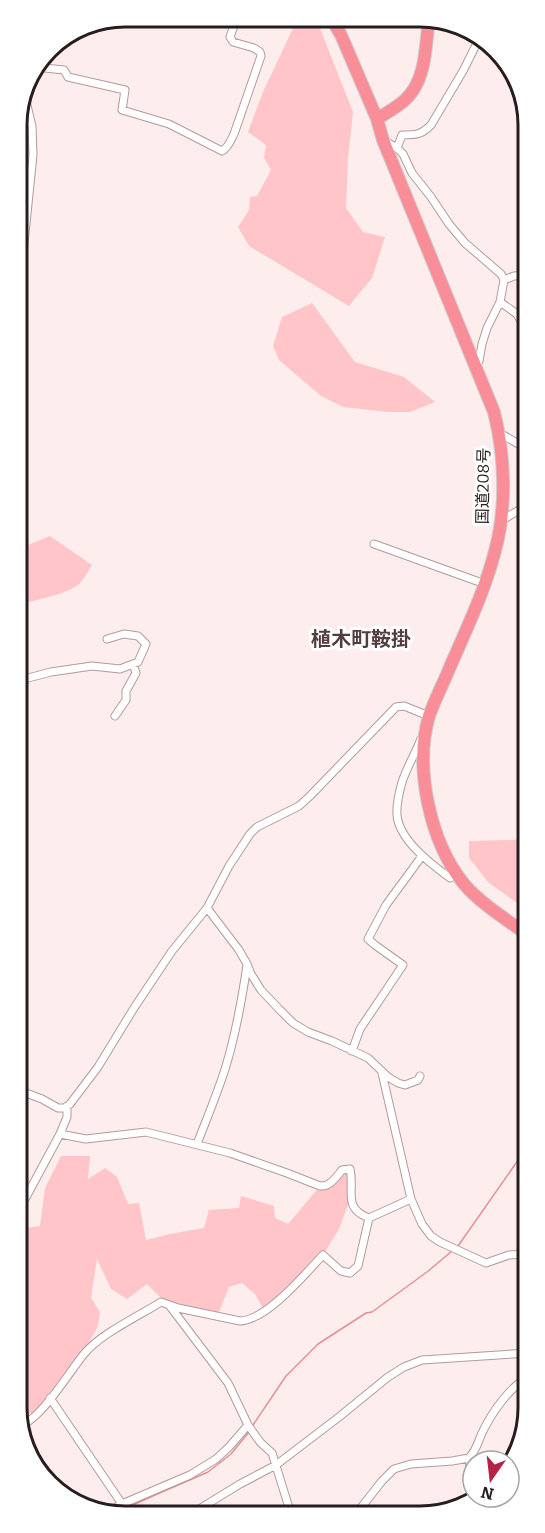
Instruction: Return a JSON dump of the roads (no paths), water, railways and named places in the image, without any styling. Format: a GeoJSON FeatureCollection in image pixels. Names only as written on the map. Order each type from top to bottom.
{"type":"FeatureCollection","features":[{"type":"Feature","properties":{"kind":"highway","name":"国道208号"},"geometry":{"type":"LineString","coordinates":[[336,27],[377,119],[383,140],[494,412],[500,435],[502,499],[496,549],[485,584],[429,716],[424,743],[423,769],[426,796],[435,827],[456,874],[486,904],[518,928]]}},
{"type":"Feature","properties":{"kind":"highway"},"geometry":{"type":"LineString","coordinates":[[377,119],[406,99],[419,81],[428,28]]}},
{"type":"Feature","properties":{"kind":"street"},"geometry":{"type":"LineString","coordinates":[[46,68],[64,70],[68,77],[125,90],[122,110],[169,124],[222,151],[230,143],[234,134],[261,56],[255,48],[233,42],[230,37],[234,27]]}},
{"type":"Feature","properties":{"kind":"street"},"geometry":{"type":"LineString","coordinates":[[397,148],[402,135],[415,135],[425,131],[431,124],[464,71],[476,45]]}},
{"type":"Feature","properties":{"kind":"street"},"geometry":{"type":"LineString","coordinates":[[27,214],[33,155],[32,126],[29,109]]}},
{"type":"Feature","properties":{"kind":"street"},"geometry":{"type":"LineString","coordinates":[[383,140],[403,154],[412,173],[449,225],[465,243],[501,274],[504,280],[500,302],[487,328],[479,361],[475,366]]}},
{"type":"Feature","properties":{"kind":"street"},"geometry":{"type":"LineString","coordinates":[[504,280],[518,276]]}},
{"type":"Feature","properties":{"kind":"street"},"geometry":{"type":"LineString","coordinates":[[500,302],[518,315]]}},
{"type":"Feature","properties":{"kind":"street"},"geometry":{"type":"LineString","coordinates":[[500,435],[518,444]]}},
{"type":"Feature","properties":{"kind":"street"},"geometry":{"type":"LineString","coordinates":[[501,521],[518,511]]}},
{"type":"Feature","properties":{"kind":"street"},"geometry":{"type":"LineString","coordinates":[[374,544],[485,584]]}},
{"type":"Feature","properties":{"kind":"street"},"geometry":{"type":"LineString","coordinates":[[27,678],[92,666],[120,669],[138,662],[146,644],[138,636],[124,634],[107,639]]}},
{"type":"Feature","properties":{"kind":"street"},"geometry":{"type":"LineString","coordinates":[[115,716],[126,700],[126,691],[136,673],[133,664]]}},
{"type":"Feature","properties":{"kind":"street"},"geometry":{"type":"LineString","coordinates":[[27,1093],[58,1108],[67,1106],[98,1067],[172,951],[207,908],[229,866],[250,834],[256,827],[299,806],[396,707],[404,706],[429,716],[402,782],[397,816],[407,838],[422,856],[450,878],[456,874]]}},
{"type":"Feature","properties":{"kind":"street"},"geometry":{"type":"LineString","coordinates":[[352,1051],[360,1029],[403,965],[368,939],[370,933],[386,905],[422,856]]}},
{"type":"Feature","properties":{"kind":"street"},"geometry":{"type":"LineString","coordinates":[[207,908],[239,950],[261,990],[293,1023],[308,1032],[368,1058],[398,1083],[405,1085],[418,1080],[420,1076]]}},
{"type":"Feature","properties":{"kind":"street"},"geometry":{"type":"LineString","coordinates":[[197,1144],[227,1063],[248,964]]}},
{"type":"Feature","properties":{"kind":"street"},"geometry":{"type":"LineString","coordinates":[[382,1071],[411,1199],[422,1224],[431,1236],[440,1242],[486,1263],[509,1255],[518,1255]]}},
{"type":"Feature","properties":{"kind":"street"},"geometry":{"type":"LineString","coordinates":[[27,1195],[60,1134],[67,1117],[67,1106]]}},
{"type":"Feature","properties":{"kind":"street"},"geometry":{"type":"LineString","coordinates":[[60,1134],[86,1139],[146,1132],[230,1153],[320,1186],[333,1181],[342,1170],[350,1169],[352,1205],[359,1214],[369,1218],[411,1199]]}},
{"type":"Feature","properties":{"kind":"street"},"geometry":{"type":"LineString","coordinates":[[28,1422],[60,1387],[95,1342],[162,1302],[178,1308],[246,1321],[282,1298],[323,1255],[340,1271],[350,1273],[358,1266],[369,1218]]}},
{"type":"Feature","properties":{"kind":"street"},"geometry":{"type":"LineString","coordinates":[[167,1304],[228,1383],[248,1425],[272,1454],[289,1506]]}},
{"type":"Feature","properties":{"kind":"street"},"geometry":{"type":"LineString","coordinates":[[204,1506],[276,1465],[404,1367],[422,1360],[518,1354]]}},
{"type":"Feature","properties":{"kind":"street"},"geometry":{"type":"LineString","coordinates":[[476,1449],[483,1430],[505,1397],[518,1384]]}},
{"type":"Feature","properties":{"kind":"street"},"geometry":{"type":"LineString","coordinates":[[50,1398],[122,1504],[190,1475],[216,1459],[248,1425]]}},
{"type":"Feature","properties":{"kind":"street"},"geometry":{"type":"LineString","coordinates":[[364,1506],[382,1481],[394,1469],[411,1464],[461,1459]]}},
{"type":"Feature","properties":{"kind":"waterway"},"geometry":{"type":"LineString","coordinates":[[458,1246],[518,1160]]}},
{"type":"Feature","properties":{"kind":"waterway"},"geometry":{"type":"LineString","coordinates":[[253,1425],[286,1376],[318,1344],[366,1313],[372,1312],[452,1251]]}},
{"type":"Feature","properties":{"kind":"waterway"},"geometry":{"type":"LineString","coordinates":[[131,1506],[208,1472],[231,1454],[249,1432]]}},
{"type":"Feature","properties":{"kind":"district","name":"植木町鞍掛"},"geometry":{"type":"Point","coordinates":[361,639]}}]}
